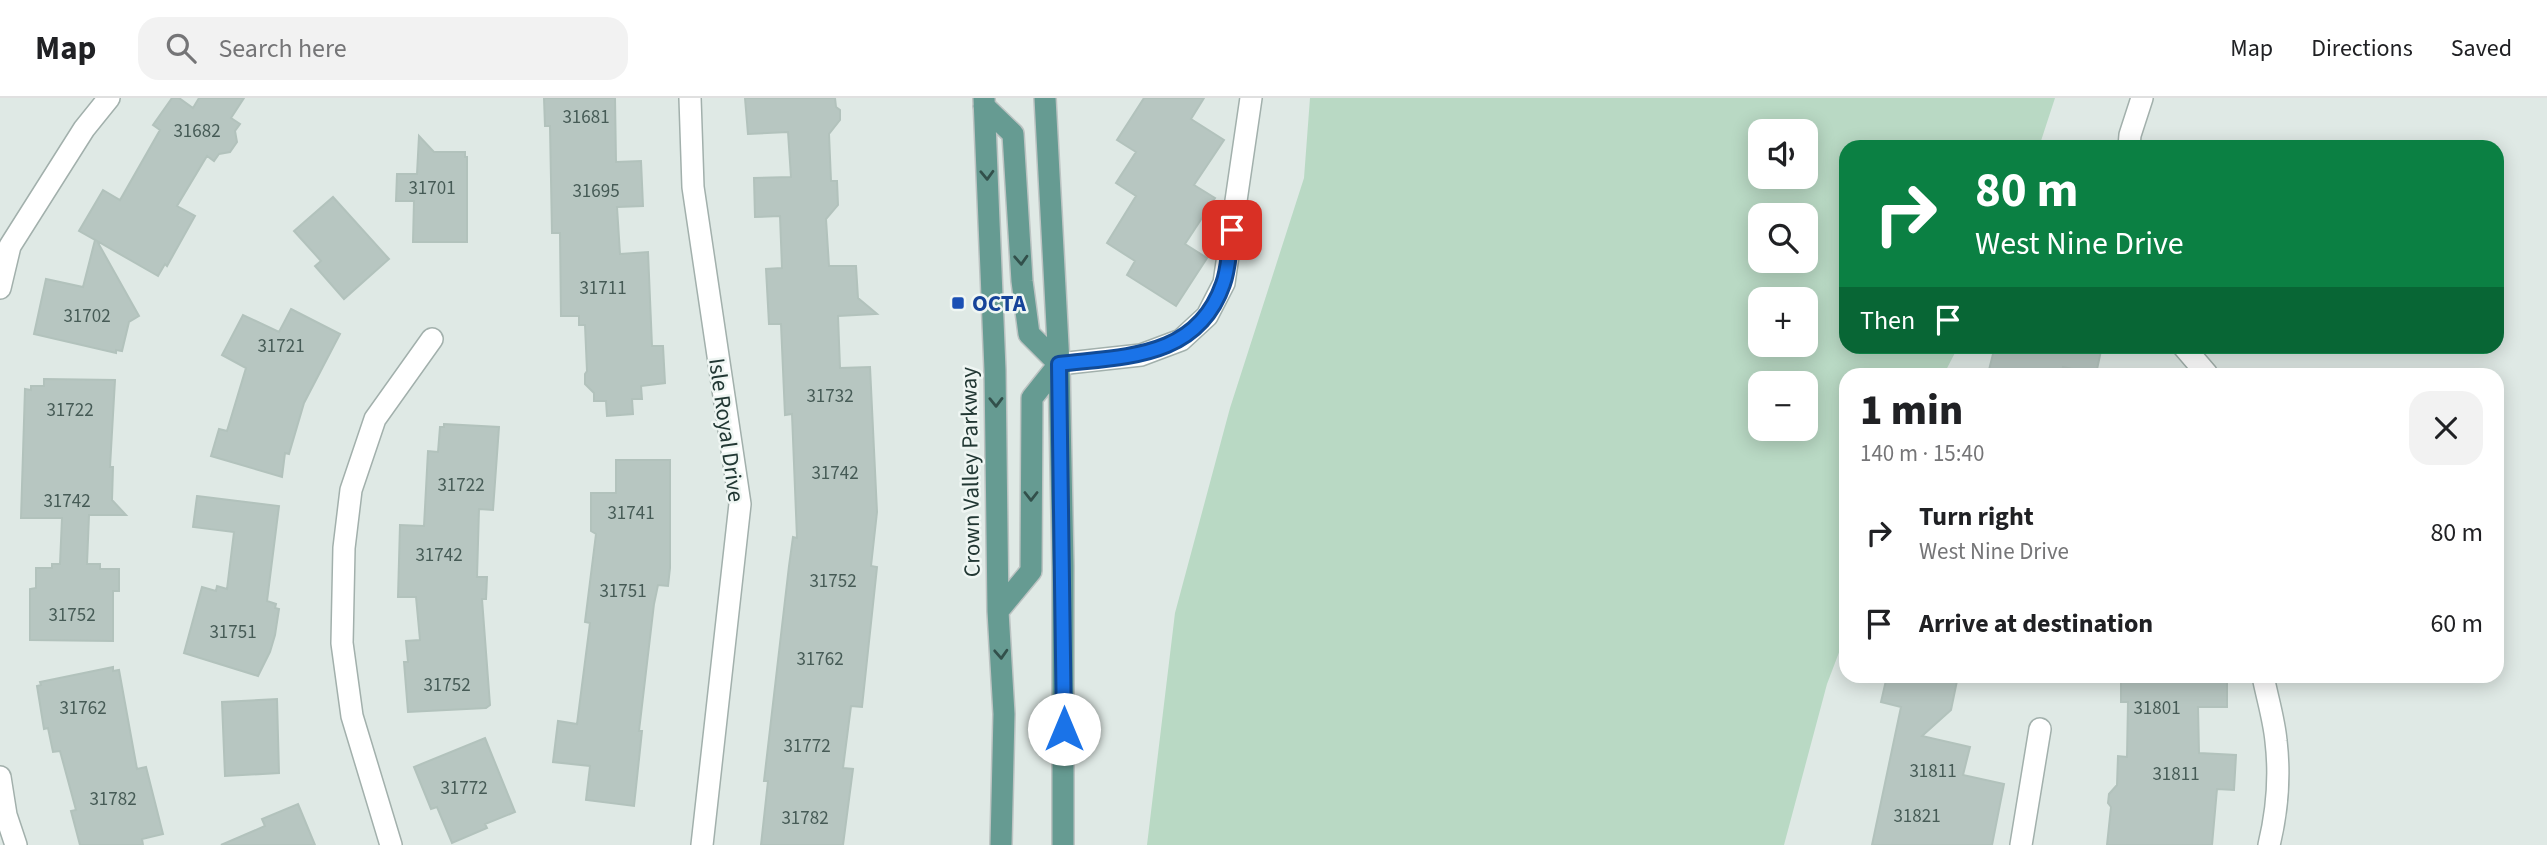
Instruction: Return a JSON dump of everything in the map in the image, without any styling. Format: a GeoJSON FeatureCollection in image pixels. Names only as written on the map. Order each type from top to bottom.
{"type":"FeatureCollection","features":[{"type":"Feature","properties":{"kind":"main road"},"geometry":{"type":"LineString","coordinates":[[1045,98],[1059,364],[1063,566],[1063,845]]}},
{"type":"Feature","properties":{"kind":"main road"},"geometry":{"type":"LineString","coordinates":[[984,102],[1013,134],[1022,281],[1029,334],[1059,364]]}},
{"type":"Feature","properties":{"kind":"main road","name":"Crown Valley Parkway"},"geometry":{"type":"LineString","coordinates":[[984,102],[995,370],[999,611],[1004,713],[1001,845]]}},
{"type":"Feature","properties":{"kind":"main road"},"geometry":{"type":"LineString","coordinates":[[999,611],[1031,571],[1032,398],[1059,364]]}},
{"type":"Feature","properties":{"kind":"street"},"geometry":{"type":"LineString","coordinates":[[0,288],[10,246],[84,129],[109,98]]}},
{"type":"Feature","properties":{"kind":"street","name":"Isle Royal Drive"},"geometry":{"type":"LineString","coordinates":[[690,98],[693,187],[740,504],[702,845]]}},
{"type":"Feature","properties":{"kind":"street"},"geometry":{"type":"LineString","coordinates":[[1059,364],[1140,355],[1181,340],[1207,316],[1224,283],[1251,98]]}},
{"type":"Feature","properties":{"kind":"street"},"geometry":{"type":"LineString","coordinates":[[2130,140],[2142,98]]}},
{"type":"Feature","properties":{"kind":"street"},"geometry":{"type":"LineString","coordinates":[[391,845],[352,716],[342,643],[344,548],[351,490],[375,419],[432,339]]}},
{"type":"Feature","properties":{"kind":"street"},"geometry":{"type":"LineString","coordinates":[[2189,354],[2202,368]]}},
{"type":"Feature","properties":{"kind":"street"},"geometry":{"type":"LineString","coordinates":[[2264,683],[2276,741],[2277,786],[2269,845]]}},
{"type":"Feature","properties":{"kind":"street"},"geometry":{"type":"LineString","coordinates":[[2021,845],[2040,729]]}},
{"type":"Feature","properties":{"kind":"street"},"geometry":{"type":"LineString","coordinates":[[0,777],[6,815],[16,845]]}},
{"type":"Feature","properties":{"kind":"green space"},"geometry":{"type":"Polygon","coordinates":[[[1310,98],[2055,98],[2041,140],[1839,140],[1839,354],[1954,354],[1947,368],[1839,368],[1839,652],[1827,684],[1784,845],[1147,845],[1175,613],[1230,408],[1304,178],[1310,98]]]}},
{"type":"Feature","properties":{"kind":"building"},"geometry":{"type":"Polygon","coordinates":[[[172,98],[179,98],[193,108],[199,98],[244,98],[231,118],[240,124],[235,131],[237,142],[230,152],[219,154],[214,161],[207,156],[177,206],[195,216],[167,266],[165,264],[158,276],[97,241],[139,316],[129,322],[122,351],[116,350],[116,353],[34,334],[46,279],[83,287],[95,240],[79,231],[103,190],[120,200],[160,130],[153,125],[172,98]]]}},
{"type":"Feature","properties":{"kind":"building"},"geometry":{"type":"Polygon","coordinates":[[[544,98],[615,98],[616,162],[641,161],[643,206],[617,207],[620,254],[648,252],[652,346],[663,346],[665,383],[641,386],[642,399],[632,399],[633,414],[607,416],[606,401],[594,401],[594,393],[585,384],[585,325],[579,325],[579,316],[561,316],[560,233],[552,233],[550,126],[545,126],[544,98]]]}},
{"type":"Feature","properties":{"kind":"building"},"geometry":{"type":"Polygon","coordinates":[[[745,98],[835,98],[836,107],[840,110],[840,120],[829,134],[831,181],[837,181],[838,205],[826,219],[829,266],[856,266],[858,298],[877,314],[838,316],[840,368],[870,367],[877,512],[871,566],[877,567],[862,707],[851,706],[843,768],[853,769],[843,845],[761,845],[768,781],[764,781],[789,566],[793,537],[797,538],[792,414],[785,415],[781,324],[769,324],[766,269],[782,268],[780,216],[755,217],[754,178],[791,177],[788,132],[748,134],[745,98]]]}},
{"type":"Feature","properties":{"kind":"building"},"geometry":{"type":"Polygon","coordinates":[[[1144,98],[1204,98],[1191,119],[1224,140],[1194,185],[1215,198],[1185,244],[1207,258],[1176,306],[1127,275],[1135,261],[1107,243],[1136,196],[1116,183],[1136,152],[1117,140],[1144,98]]]}},
{"type":"Feature","properties":{"kind":"building"},"geometry":{"type":"Polygon","coordinates":[[[419,136],[434,152],[465,152],[467,242],[413,242],[414,201],[396,201],[397,174],[417,174],[419,136]]]}},
{"type":"Feature","properties":{"kind":"building"},"geometry":{"type":"Polygon","coordinates":[[[333,197],[389,259],[344,299],[315,266],[321,261],[294,231],[333,197]]]}},
{"type":"Feature","properties":{"kind":"building"},"geometry":{"type":"Polygon","coordinates":[[[291,309],[340,334],[304,403],[289,454],[285,453],[282,477],[211,456],[219,429],[227,431],[246,368],[222,355],[243,315],[279,332],[291,309]]]}},
{"type":"Feature","properties":{"kind":"building"},"geometry":{"type":"Polygon","coordinates":[[[1993,354],[2100,354],[2097,368],[1990,368],[1993,354]]]}},
{"type":"Feature","properties":{"kind":"building"},"geometry":{"type":"Polygon","coordinates":[[[44,379],[115,380],[110,467],[113,467],[112,500],[126,515],[89,515],[87,564],[100,564],[100,569],[119,569],[119,591],[113,591],[113,641],[30,640],[30,589],[36,588],[36,568],[52,568],[52,564],[60,564],[62,518],[21,518],[25,389],[44,386],[44,379]]]}},
{"type":"Feature","properties":{"kind":"building"},"geometry":{"type":"Polygon","coordinates":[[[444,424],[499,427],[493,510],[479,509],[477,577],[487,577],[486,599],[482,599],[490,705],[486,708],[408,712],[404,662],[408,662],[406,641],[420,640],[416,597],[398,597],[400,525],[424,526],[428,451],[438,452],[440,427],[444,427],[444,424]]]}},
{"type":"Feature","properties":{"kind":"building"},"geometry":{"type":"Polygon","coordinates":[[[616,460],[670,460],[670,568],[668,586],[658,585],[654,604],[639,731],[642,731],[634,806],[586,800],[590,766],[553,762],[558,721],[577,724],[590,623],[585,622],[596,534],[591,531],[591,493],[616,493],[616,460]]]}},
{"type":"Feature","properties":{"kind":"building"},"geometry":{"type":"Polygon","coordinates":[[[197,496],[279,506],[267,601],[276,604],[275,608],[279,609],[270,652],[258,676],[184,653],[202,587],[216,591],[217,586],[227,589],[234,532],[193,527],[197,496]]]}},
{"type":"Feature","properties":{"kind":"building"},"geometry":{"type":"Polygon","coordinates":[[[113,667],[113,671],[119,670],[137,769],[146,767],[163,834],[142,839],[143,845],[80,845],[71,811],[76,810],[60,751],[53,752],[48,728],[44,729],[37,686],[41,685],[40,682],[113,667]]]}},
{"type":"Feature","properties":{"kind":"building"},"geometry":{"type":"Polygon","coordinates":[[[1885,683],[1957,683],[1951,710],[1922,736],[1970,747],[1963,775],[2004,784],[1992,845],[1872,845],[1901,707],[1881,702],[1885,683]]]}},
{"type":"Feature","properties":{"kind":"building"},"geometry":{"type":"Polygon","coordinates":[[[2121,683],[2227,683],[2227,707],[2198,707],[2199,753],[2236,755],[2234,790],[2217,789],[2212,845],[2107,845],[2111,807],[2108,803],[2109,794],[2117,785],[2118,756],[2127,757],[2128,702],[2121,702],[2121,683]]]}},
{"type":"Feature","properties":{"kind":"building"},"geometry":{"type":"Polygon","coordinates":[[[277,699],[279,773],[225,776],[222,702],[277,699]]]}},
{"type":"Feature","properties":{"kind":"building"},"geometry":{"type":"Polygon","coordinates":[[[485,738],[515,812],[485,824],[487,828],[452,843],[437,807],[431,809],[414,767],[485,738]]]}},
{"type":"Feature","properties":{"kind":"building"},"geometry":{"type":"Polygon","coordinates":[[[298,804],[315,845],[221,845],[265,826],[262,819],[298,804]]]}},
{"type":"Feature","properties":{"kind":"place","name":"OCTA"},"geometry":{"type":"Point","coordinates":[958,303]}},
{"type":"Feature","properties":{"kind":"route"},"geometry":{"type":"LineString","coordinates":[[1064,729],[1059,364],[1140,355],[1181,340],[1207,316],[1224,283],[1232,230]]}}]}
